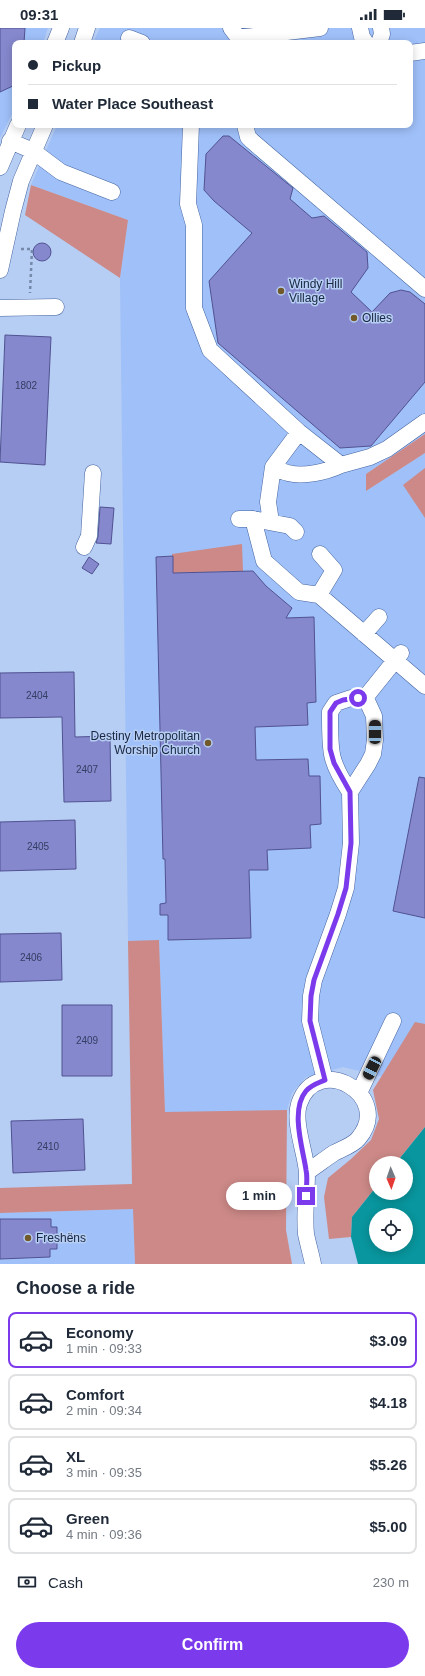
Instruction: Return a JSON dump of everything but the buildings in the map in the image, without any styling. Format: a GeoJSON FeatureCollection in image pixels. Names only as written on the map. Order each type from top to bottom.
{"type":"FeatureCollection","features":[{"type":"Feature","properties":{"kind":"street"},"geometry":{"type":"LineString","coordinates":[[56,40],[61,28]]}},
{"type":"Feature","properties":{"kind":"street"},"geometry":{"type":"LineString","coordinates":[[83,40],[87,28]]}},
{"type":"Feature","properties":{"kind":"street"},"geometry":{"type":"LineString","coordinates":[[231,28],[237,36],[246,37],[320,28]]}},
{"type":"Feature","properties":{"kind":"street"},"geometry":{"type":"LineString","coordinates":[[360,28],[364,40]]}},
{"type":"Feature","properties":{"kind":"street"},"geometry":{"type":"LineString","coordinates":[[380,40],[382,34],[381,28]]}},
{"type":"Feature","properties":{"kind":"street"},"geometry":{"type":"LineString","coordinates":[[413,53],[425,51]]}},
{"type":"Feature","properties":{"kind":"street"},"geometry":{"type":"LineString","coordinates":[[0,167],[16,128]]}},
{"type":"Feature","properties":{"kind":"street"},"geometry":{"type":"LineString","coordinates":[[0,270],[2,248],[21,181],[44,128]]}},
{"type":"Feature","properties":{"kind":"street"},"geometry":{"type":"LineString","coordinates":[[191,128],[188,204],[194,225],[194,308],[210,350],[299,432],[341,465]]}},
{"type":"Feature","properties":{"kind":"street"},"geometry":{"type":"LineString","coordinates":[[246,128],[248,137],[252,141],[425,289]]}},
{"type":"Feature","properties":{"kind":"street"},"geometry":{"type":"LineString","coordinates":[[10,141],[33,151],[61,172],[72,169],[112,192]]}},
{"type":"Feature","properties":{"kind":"street"},"geometry":{"type":"LineString","coordinates":[[0,308],[56,307]]}},
{"type":"Feature","properties":{"kind":"street"},"geometry":{"type":"LineString","coordinates":[[273,467],[288,473],[305,474],[324,472],[341,465],[370,457],[387,449],[425,422]]}},
{"type":"Feature","properties":{"kind":"street"},"geometry":{"type":"LineString","coordinates":[[271,522],[268,502],[273,467],[299,432]]}},
{"type":"Feature","properties":{"kind":"street"},"geometry":{"type":"LineString","coordinates":[[84,547],[89,536],[93,473]]}},
{"type":"Feature","properties":{"kind":"street"},"geometry":{"type":"LineString","coordinates":[[296,532],[290,526],[246,519],[264,561],[299,592],[319,595],[364,634],[398,657],[425,686]]}},
{"type":"Feature","properties":{"kind":"street"},"geometry":{"type":"LineString","coordinates":[[319,595],[334,570],[320,554]]}},
{"type":"Feature","properties":{"kind":"street"},"geometry":{"type":"LineString","coordinates":[[364,634],[379,617]]}},
{"type":"Feature","properties":{"kind":"street"},"geometry":{"type":"LineString","coordinates":[[364,699],[398,657]]}},
{"type":"Feature","properties":{"kind":"street"},"geometry":{"type":"LineString","coordinates":[[325,1080],[313,1036],[310,1009],[314,980],[346,888],[351,843],[350,792],[334,763],[330,749],[330,712],[336,703],[343,700],[358,698],[364,699],[368,703],[374,716],[374,747],[368,764],[350,792]]}},
{"type":"Feature","properties":{"kind":"street"},"geometry":{"type":"LineString","coordinates":[[359,1092],[393,1021]]}},
{"type":"Feature","properties":{"kind":"street"},"geometry":{"type":"LineString","coordinates":[[307,1172],[334,1153],[357,1141],[363,1132],[367,1121],[366,1107],[359,1092],[346,1083],[325,1080],[314,1084],[305,1091],[299,1105],[298,1120],[307,1172],[306,1234],[313,1264]]}},
{"type":"Feature","properties":{"kind":"path"},"geometry":{"type":"LineString","coordinates":[[2,248],[32,249],[30,281]]}},
{"type":"Feature","properties":{"kind":"shaded area"},"geometry":{"type":"Polygon","coordinates":[[[0,28],[48,28],[44,40],[12,40],[12,114],[0,138],[0,28]]]}},
{"type":"Feature","properties":{"kind":"shaded area"},"geometry":{"type":"Polygon","coordinates":[[[100,28],[425,28],[425,434],[366,474],[366,491],[425,453],[425,1087],[343,1067],[306,1077],[292,1093],[287,1110],[165,1113],[159,941],[128,941],[120,278],[128,220],[31,185],[56,128],[413,128],[413,40],[94,40],[100,28]]]}},
{"type":"Feature","properties":{"kind":"shaded area"},"geometry":{"type":"Polygon","coordinates":[[[31,185],[128,220],[120,278],[25,215],[31,185]]]}},
{"type":"Feature","properties":{"kind":"shaded area"},"geometry":{"type":"Polygon","coordinates":[[[425,434],[425,453],[366,491],[366,474],[425,434]]]}},
{"type":"Feature","properties":{"kind":"shaded area"},"geometry":{"type":"Polygon","coordinates":[[[425,468],[425,518],[403,485],[425,468]]]}},
{"type":"Feature","properties":{"kind":"shaded area"},"geometry":{"type":"Polygon","coordinates":[[[242,544],[243,571],[173,573],[172,554],[242,544]]]}},
{"type":"Feature","properties":{"kind":"shaded area"},"geometry":{"type":"Polygon","coordinates":[[[159,940],[165,1112],[287,1110],[286,1230],[292,1264],[135,1264],[133,1209],[0,1213],[0,1188],[132,1184],[128,941],[159,940]]]}},
{"type":"Feature","properties":{"kind":"shaded area"},"geometry":{"type":"Polygon","coordinates":[[[415,1022],[425,1024],[425,1127],[402,1156],[369,1156],[369,1196],[352,1217],[351,1237],[329,1239],[324,1197],[328,1178],[371,1140],[379,1119],[373,1090],[415,1022]]]}},
{"type":"Feature","properties":{"kind":"shaded area"},"geometry":{"type":"Polygon","coordinates":[[[425,1127],[425,1264],[358,1264],[351,1237],[352,1217],[369,1196],[369,1200],[413,1200],[413,1156],[402,1156],[425,1127]]]}},
{"type":"Feature","properties":{"kind":"shaded area"},"geometry":{"type":"Polygon","coordinates":[[[133,1209],[135,1264],[0,1264],[0,1213],[133,1209]]]}},
{"type":"Feature","properties":{"kind":"place","name":"Windy Hill Village"},"geometry":{"type":"Point","coordinates":[281,291]}},
{"type":"Feature","properties":{"kind":"place","name":"Ollies"},"geometry":{"type":"Point","coordinates":[354,318]}},
{"type":"Feature","properties":{"kind":"place","name":"Destiny Metropolitan Worship Church"},"geometry":{"type":"Point","coordinates":[208,743]}},
{"type":"Feature","properties":{"kind":"place","name":"Freshëns"},"geometry":{"type":"Point","coordinates":[28,1238]}},
{"type":"Feature","properties":{"kind":"route"},"geometry":{"type":"LineString","coordinates":[[306,1196],[307,1172],[298,1120],[299,1105],[305,1091],[314,1084],[325,1080],[310,1021],[311,996],[314,980],[346,888],[350,863],[351,843],[350,792],[341,779],[330,749],[330,712],[336,703],[351,698],[358,698]]}}]}
